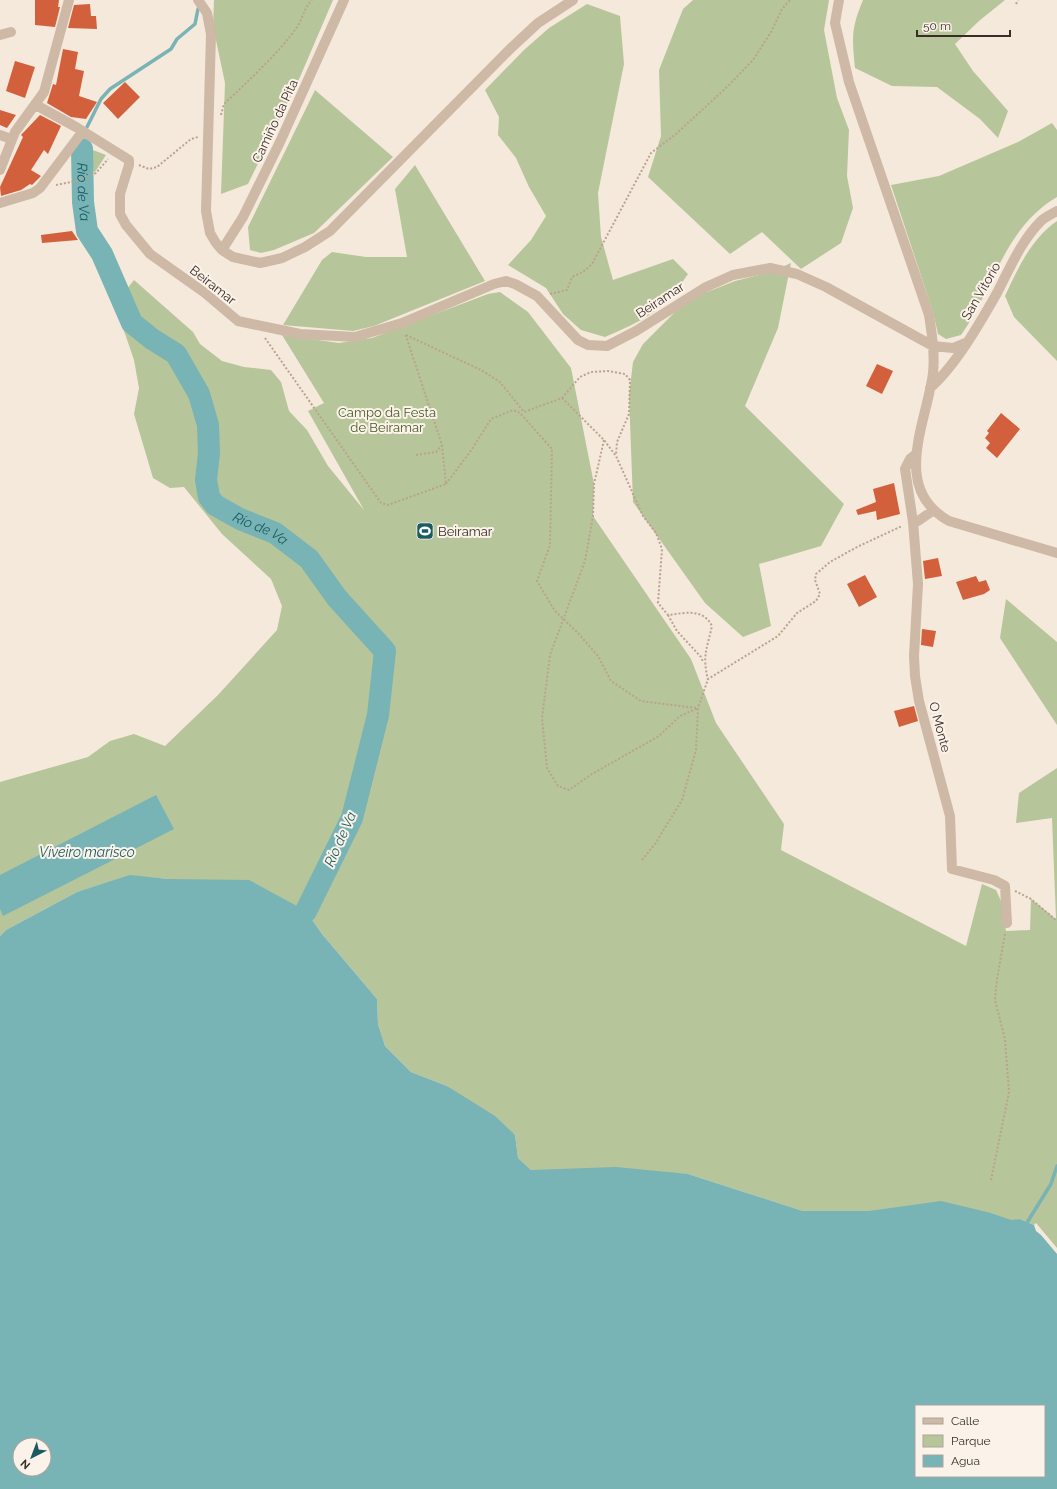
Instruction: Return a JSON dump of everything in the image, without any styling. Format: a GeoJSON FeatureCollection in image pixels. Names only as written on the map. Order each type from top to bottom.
{"type":"FeatureCollection","features":[{"type":"Feature","properties":{"kind":"street"},"geometry":{"type":"LineString","coordinates":[[0,170],[11,139],[44,92],[69,0]]}},
{"type":"Feature","properties":{"kind":"street"},"geometry":{"type":"LineString","coordinates":[[198,0],[207,13],[210,22],[207,220],[210,233],[222,250],[233,257],[260,263],[293,254],[320,238],[348,213],[526,34],[550,14],[573,0]]}},
{"type":"Feature","properties":{"kind":"street","name":"Camiño da Pita"},"geometry":{"type":"LineString","coordinates":[[222,250],[243,217],[280,142],[344,0]]}},
{"type":"Feature","properties":{"kind":"street"},"geometry":{"type":"LineString","coordinates":[[839,0],[836,23],[849,82],[927,309],[933,346],[934,364],[915,455],[920,489],[934,510],[942,517],[957,523],[1057,553]]}},
{"type":"Feature","properties":{"kind":"street"},"geometry":{"type":"LineString","coordinates":[[0,35],[11,32]]}},
{"type":"Feature","properties":{"kind":"street"},"geometry":{"type":"LineString","coordinates":[[36,105],[83,131],[129,160],[129,165]]}},
{"type":"Feature","properties":{"kind":"street"},"geometry":{"type":"LineString","coordinates":[[0,203],[33,193],[40,188],[83,131]]}},
{"type":"Feature","properties":{"kind":"street"},"geometry":{"type":"LineString","coordinates":[[0,135],[11,139]]}},
{"type":"Feature","properties":{"kind":"street","name":"Beiramar"},"geometry":{"type":"LineString","coordinates":[[129,165],[120,194],[120,214],[138,242],[150,254],[205,293],[238,321],[256,326],[300,334],[355,337],[402,328],[494,284],[506,281],[515,284],[537,296],[578,340],[588,345],[607,346],[636,331],[706,287],[733,275],[770,268],[797,274],[826,287],[933,346]]}},
{"type":"Feature","properties":{"kind":"street","name":"San Vitorio"},"geometry":{"type":"LineString","coordinates":[[930,388],[942,378],[965,344],[997,293],[1016,254],[1042,220],[1057,211]]}},
{"type":"Feature","properties":{"kind":"street"},"geometry":{"type":"LineString","coordinates":[[933,346],[954,348],[965,344]]}},
{"type":"Feature","properties":{"kind":"street"},"geometry":{"type":"LineString","coordinates":[[915,455],[910,458],[905,469],[913,522],[918,521],[934,510]]}},
{"type":"Feature","properties":{"kind":"street","name":"O Monte"},"geometry":{"type":"LineString","coordinates":[[913,522],[918,584],[914,656],[915,676],[919,701],[950,816],[952,869],[994,880],[1005,886]]}},
{"type":"Feature","properties":{"kind":"street"},"geometry":{"type":"LineString","coordinates":[[1005,886],[1007,923]]}},
{"type":"Feature","properties":{"kind":"path"},"geometry":{"type":"LineString","coordinates":[[219,119],[224,104],[275,53],[297,27],[306,5],[312,0]]}},
{"type":"Feature","properties":{"kind":"path"},"geometry":{"type":"LineString","coordinates":[[537,296],[567,290],[572,278],[583,272],[592,264],[651,153],[676,134],[728,86],[753,60],[771,32],[782,9],[790,0]]}},
{"type":"Feature","properties":{"kind":"path"},"geometry":{"type":"LineString","coordinates":[[1016,4],[1018,0]]}},
{"type":"Feature","properties":{"kind":"path"},"geometry":{"type":"LineString","coordinates":[[129,165],[135,164],[149,169],[157,167],[191,139],[209,134]]}},
{"type":"Feature","properties":{"kind":"path"},"geometry":{"type":"LineString","coordinates":[[76,181],[96,173],[111,155],[113,150]]}},
{"type":"Feature","properties":{"kind":"path"},"geometry":{"type":"LineString","coordinates":[[256,326],[381,503],[388,505],[446,484],[470,452],[491,419],[513,410],[520,413],[552,449],[550,546],[537,581],[555,611],[577,632],[598,656],[611,681],[641,701],[698,708]]}},
{"type":"Feature","properties":{"kind":"path"},"geometry":{"type":"LineString","coordinates":[[402,328],[406,335],[442,445],[446,484]]}},
{"type":"Feature","properties":{"kind":"path"},"geometry":{"type":"LineString","coordinates":[[402,328],[406,335],[481,370],[500,382],[524,412],[562,398],[580,377],[591,372],[608,371],[625,374],[630,380],[629,414],[617,442],[616,456]]}},
{"type":"Feature","properties":{"kind":"path"},"geometry":{"type":"LineString","coordinates":[[562,398],[604,440],[616,456],[643,516],[656,533],[662,549],[658,603],[668,615],[677,631],[702,657],[708,680]]}},
{"type":"Feature","properties":{"kind":"path"},"geometry":{"type":"LineString","coordinates":[[604,440],[594,484],[593,516],[584,561],[564,620],[550,655],[542,718],[547,768],[558,786],[569,790],[592,774],[659,736],[680,716],[698,708]]}},
{"type":"Feature","properties":{"kind":"path"},"geometry":{"type":"LineString","coordinates":[[416,455],[436,452],[442,445]]}},
{"type":"Feature","properties":{"kind":"path"},"geometry":{"type":"LineString","coordinates":[[642,860],[655,844],[682,800],[696,750],[698,708],[708,679],[778,636],[797,613],[816,601],[820,594],[815,580],[816,574],[830,562],[857,547],[913,522]]}},
{"type":"Feature","properties":{"kind":"path"},"geometry":{"type":"LineString","coordinates":[[668,615],[690,612],[701,614],[708,619],[712,626],[706,648],[704,663]]}},
{"type":"Feature","properties":{"kind":"path"},"geometry":{"type":"LineString","coordinates":[[1005,886],[1031,899],[1057,921]]}},
{"type":"Feature","properties":{"kind":"path"},"geometry":{"type":"LineString","coordinates":[[991,1180],[1009,1092],[1005,1039],[996,1000],[997,979],[1007,923]]}},
{"type":"Feature","properties":{"kind":"green space"},"geometry":{"type":"Polygon","coordinates":[[[214,0],[333,0],[300,77],[248,184],[221,194],[225,83],[213,26],[214,0]]]}},
{"type":"Feature","properties":{"kind":"green space"},"geometry":{"type":"Polygon","coordinates":[[[693,0],[829,0],[824,30],[837,98],[849,130],[847,176],[853,208],[841,243],[801,269],[762,232],[730,254],[648,177],[661,136],[659,70],[683,9],[693,0]]]}},
{"type":"Feature","properties":{"kind":"green space"},"geometry":{"type":"Polygon","coordinates":[[[863,0],[1005,0],[979,21],[955,44],[973,71],[1008,111],[998,138],[980,119],[937,87],[892,86],[855,68],[853,33],[856,18],[863,0]]]}},
{"type":"Feature","properties":{"kind":"green space"},"geometry":{"type":"Polygon","coordinates":[[[587,4],[620,16],[624,64],[598,193],[601,237],[613,280],[673,259],[688,274],[670,297],[652,313],[632,325],[605,337],[581,330],[563,314],[546,288],[508,265],[531,240],[546,216],[529,187],[516,158],[498,135],[499,117],[485,90],[524,50],[549,28],[587,4]]]}},
{"type":"Feature","properties":{"kind":"green space"},"geometry":{"type":"Polygon","coordinates":[[[315,90],[393,157],[314,233],[274,250],[261,253],[250,250],[248,227],[315,90]]]}},
{"type":"Feature","properties":{"kind":"green space"},"geometry":{"type":"Polygon","coordinates":[[[1052,123],[1057,130],[1057,197],[1039,210],[1024,225],[1012,242],[961,335],[946,339],[938,334],[933,312],[891,185],[939,176],[1018,142],[1052,123]]]}},
{"type":"Feature","properties":{"kind":"green space"},"geometry":{"type":"Polygon","coordinates":[[[93,150],[106,155],[95,172],[89,169],[93,150]]]}},
{"type":"Feature","properties":{"kind":"green space"},"geometry":{"type":"Polygon","coordinates":[[[415,165],[485,281],[374,326],[353,331],[283,325],[322,260],[332,252],[366,257],[407,257],[395,189],[415,165]]]}},
{"type":"Feature","properties":{"kind":"green space"},"geometry":{"type":"Polygon","coordinates":[[[1057,221],[1057,361],[1014,317],[1005,296],[1026,255],[1040,236],[1057,221]]]}},
{"type":"Feature","properties":{"kind":"green space"},"geometry":{"type":"Polygon","coordinates":[[[791,263],[778,328],[745,406],[844,504],[821,546],[759,564],[771,626],[743,637],[705,603],[633,502],[629,395],[633,362],[643,344],[687,300],[735,281],[771,272],[791,263]]]}},
{"type":"Feature","properties":{"kind":"green space","name":"Campo da Festa de Beiramar"},"geometry":{"type":"Polygon","coordinates":[[[134,280],[193,332],[200,344],[222,361],[244,367],[271,370],[281,382],[289,411],[307,430],[328,466],[364,510],[308,411],[324,403],[282,335],[339,343],[372,338],[488,294],[500,292],[528,312],[571,368],[594,484],[593,516],[691,659],[716,723],[784,824],[781,850],[966,946],[982,884],[996,890],[1001,901],[1006,931],[1030,930],[1031,899],[1056,919],[1052,818],[1016,823],[1019,793],[1057,768],[1057,1248],[1036,1223],[1034,1225],[1020,1219],[1011,1221],[991,1213],[803,1211],[688,1174],[531,1170],[518,1158],[515,1135],[447,1086],[411,1072],[385,1046],[378,1024],[377,999],[322,934],[306,911],[168,879],[130,876],[77,892],[6,930],[0,936],[0,782],[88,757],[110,741],[134,734],[165,746],[218,695],[277,630],[282,606],[271,579],[222,534],[184,487],[170,488],[153,478],[134,414],[139,388],[134,360],[122,325],[119,304],[134,280]]]}},
{"type":"Feature","properties":{"kind":"green space"},"geometry":{"type":"Polygon","coordinates":[[[1006,599],[1057,642],[1057,725],[1000,638],[1006,599]]]}},
{"type":"Feature","properties":{"kind":"water","name":"Viveiro marisco"},"geometry":{"type":"Polygon","coordinates":[[[156,795],[174,829],[3,916],[0,909],[0,875],[156,795]]]}},
{"type":"Feature","properties":{"kind":"water"},"geometry":{"type":"Polygon","coordinates":[[[130,875],[168,879],[249,880],[306,911],[322,934],[377,999],[378,1024],[385,1046],[411,1072],[447,1086],[495,1116],[515,1135],[518,1158],[531,1170],[616,1167],[688,1174],[803,1211],[869,1211],[941,1201],[991,1213],[1011,1220],[1020,1219],[1034,1225],[1036,1231],[1057,1254],[1057,1489],[0,1489],[0,936],[6,930],[77,892],[130,875]]]}},
{"type":"Feature","properties":{"kind":"building"},"geometry":{"type":"Polygon","coordinates":[[[35,0],[59,0],[58,7],[60,7],[55,27],[35,25],[35,0]]]}},
{"type":"Feature","properties":{"kind":"building"},"geometry":{"type":"Polygon","coordinates":[[[90,4],[91,16],[96,16],[97,29],[68,28],[74,5],[90,4]]]}},
{"type":"Feature","properties":{"kind":"building"},"geometry":{"type":"Polygon","coordinates":[[[63,49],[78,52],[75,69],[84,71],[79,96],[97,102],[86,119],[71,117],[47,103],[53,84],[56,85],[63,49]]]}},
{"type":"Feature","properties":{"kind":"building"},"geometry":{"type":"Polygon","coordinates":[[[15,61],[35,67],[25,98],[6,91],[15,61]]]}},
{"type":"Feature","properties":{"kind":"building"},"geometry":{"type":"Polygon","coordinates":[[[125,82],[140,97],[118,119],[103,103],[125,82]]]}},
{"type":"Feature","properties":{"kind":"building"},"geometry":{"type":"Polygon","coordinates":[[[0,110],[16,115],[7,128],[0,125],[0,110]]]}},
{"type":"Feature","properties":{"kind":"building"},"geometry":{"type":"Polygon","coordinates":[[[40,115],[61,126],[48,154],[44,150],[31,170],[41,176],[32,185],[30,184],[21,190],[1,196],[0,187],[23,137],[21,135],[40,115]]]}},
{"type":"Feature","properties":{"kind":"building"},"geometry":{"type":"Polygon","coordinates":[[[72,231],[78,240],[42,243],[41,235],[72,231]]]}},
{"type":"Feature","properties":{"kind":"building"},"geometry":{"type":"Polygon","coordinates":[[[877,364],[893,371],[882,394],[866,386],[877,364]]]}},
{"type":"Feature","properties":{"kind":"building"},"geometry":{"type":"Polygon","coordinates":[[[1001,413],[1020,429],[997,458],[986,448],[990,443],[985,438],[989,433],[987,431],[1001,413]]]}},
{"type":"Feature","properties":{"kind":"building"},"geometry":{"type":"Polygon","coordinates":[[[894,483],[900,514],[877,520],[876,511],[858,515],[856,510],[876,502],[873,489],[894,483]]]}},
{"type":"Feature","properties":{"kind":"building"},"geometry":{"type":"Polygon","coordinates":[[[938,558],[942,576],[925,579],[923,561],[938,558]]]}},
{"type":"Feature","properties":{"kind":"building"},"geometry":{"type":"Polygon","coordinates":[[[865,575],[877,597],[859,607],[847,584],[865,575]]]}},
{"type":"Feature","properties":{"kind":"building"},"geometry":{"type":"Polygon","coordinates":[[[976,576],[979,582],[986,580],[990,590],[984,594],[963,600],[956,582],[976,576]]]}},
{"type":"Feature","properties":{"kind":"building"},"geometry":{"type":"Polygon","coordinates":[[[922,629],[936,631],[933,647],[921,645],[922,629]]]}},
{"type":"Feature","properties":{"kind":"building"},"geometry":{"type":"Polygon","coordinates":[[[914,706],[918,721],[899,727],[894,711],[914,706]]]}},
{"type":"Feature","properties":{"kind":"waterway","name":"Río de Va"},"geometry":{"type":"LineString","coordinates":[[87,127],[101,99],[110,89],[171,49],[177,39],[195,24],[198,9]]}},
{"type":"Feature","properties":{"kind":"waterway","name":"Río de Va"},"geometry":{"type":"LineString","coordinates":[[82,149],[83,202],[87,231],[102,254],[132,323],[152,339],[176,354],[199,394],[208,425],[209,453],[206,480],[209,497],[215,505],[240,519],[275,533],[309,559],[337,598],[385,651],[378,715],[352,818],[306,911]]}},
{"type":"Feature","properties":{"kind":"waterway"},"geometry":{"type":"LineString","coordinates":[[1028,1221],[1051,1184],[1057,1166]]}},
{"type":"Feature","properties":{"kind":"place","name":"Beiramar"},"geometry":{"type":"Point","coordinates":[425,531]}}]}
